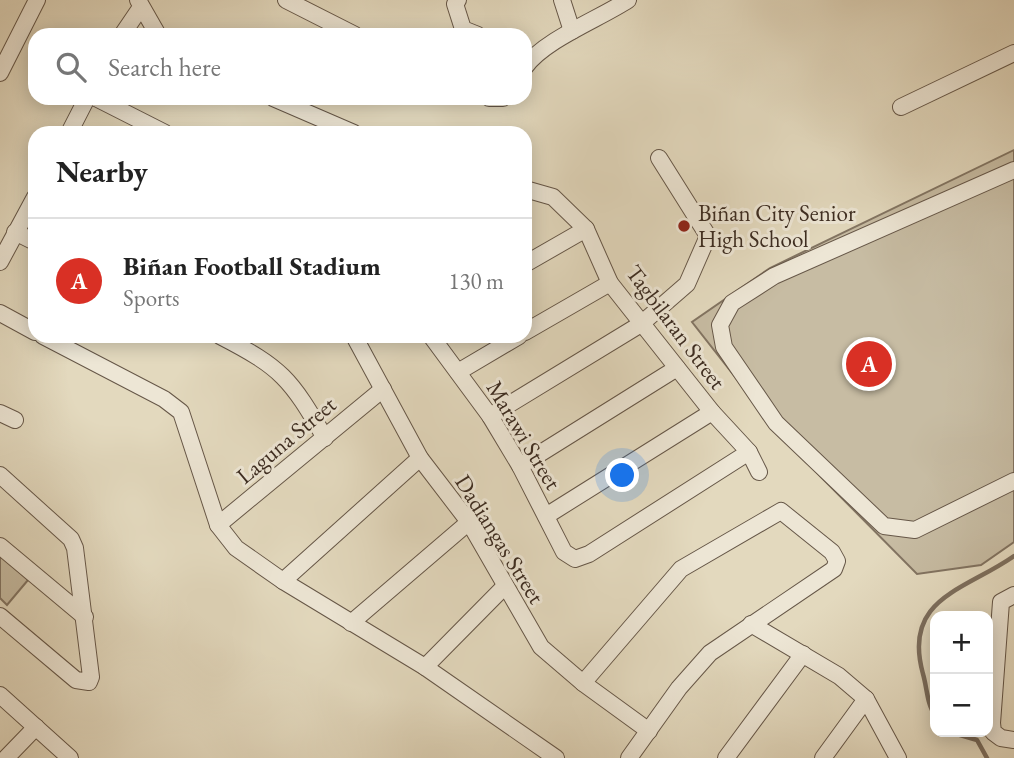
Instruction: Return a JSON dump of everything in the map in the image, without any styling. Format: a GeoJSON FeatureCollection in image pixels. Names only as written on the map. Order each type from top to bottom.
{"type":"FeatureCollection","features":[{"type":"Feature","properties":{"kind":"street"},"geometry":{"type":"LineString","coordinates":[[0,73],[37,0]]}},
{"type":"Feature","properties":{"kind":"street"},"geometry":{"type":"LineString","coordinates":[[286,0],[341,28]]}},
{"type":"Feature","properties":{"kind":"street"},"geometry":{"type":"LineString","coordinates":[[458,0],[455,4],[465,28]]}},
{"type":"Feature","properties":{"kind":"street"},"geometry":{"type":"LineString","coordinates":[[562,0],[572,31]]}},
{"type":"Feature","properties":{"kind":"street"},"geometry":{"type":"LineString","coordinates":[[532,56],[628,0]]}},
{"type":"Feature","properties":{"kind":"street"},"geometry":{"type":"LineString","coordinates":[[126,28],[139,4],[154,28]]}},
{"type":"Feature","properties":{"kind":"street"},"geometry":{"type":"LineString","coordinates":[[901,107],[1014,53]]}},
{"type":"Feature","properties":{"kind":"street"},"geometry":{"type":"LineString","coordinates":[[73,126],[83,105]]}},
{"type":"Feature","properties":{"kind":"street"},"geometry":{"type":"LineString","coordinates":[[110,105],[151,126]]}},
{"type":"Feature","properties":{"kind":"street"},"geometry":{"type":"LineString","coordinates":[[289,105],[338,126]]}},
{"type":"Feature","properties":{"kind":"street"},"geometry":{"type":"LineString","coordinates":[[490,416],[641,324],[687,284],[708,236],[659,158]]}},
{"type":"Feature","properties":{"kind":"street"},"geometry":{"type":"LineString","coordinates":[[1014,170],[774,276],[732,303],[720,325],[724,346],[776,423],[884,526],[915,530],[1014,481]]}},
{"type":"Feature","properties":{"kind":"street","name":"Tagbilaran Street"},"geometry":{"type":"LineString","coordinates":[[532,194],[552,197],[586,229],[610,282],[712,412],[748,452],[759,472]]}},
{"type":"Feature","properties":{"kind":"street"},"geometry":{"type":"LineString","coordinates":[[0,262],[28,209]]}},
{"type":"Feature","properties":{"kind":"street"},"geometry":{"type":"LineString","coordinates":[[532,260],[586,229]]}},
{"type":"Feature","properties":{"kind":"street"},"geometry":{"type":"LineString","coordinates":[[15,232],[28,238]]}},
{"type":"Feature","properties":{"kind":"street"},"geometry":{"type":"LineString","coordinates":[[532,328],[610,282]]}},
{"type":"Feature","properties":{"kind":"street"},"geometry":{"type":"LineString","coordinates":[[0,313],[28,328]]}},
{"type":"Feature","properties":{"kind":"street"},"geometry":{"type":"LineString","coordinates":[[56,343],[164,399],[181,412],[218,525],[236,548],[351,624],[425,667],[556,758]]}},
{"type":"Feature","properties":{"kind":"street"},"geometry":{"type":"LineString","coordinates":[[234,343],[260,356],[283,373],[325,438]]}},
{"type":"Feature","properties":{"kind":"street","name":"Dadiangas Street"},"geometry":{"type":"LineString","coordinates":[[358,343],[420,458],[469,522],[504,587],[541,647],[583,683],[649,731]]}},
{"type":"Feature","properties":{"kind":"street","name":"Marawi Street"},"geometry":{"type":"LineString","coordinates":[[436,343],[490,416],[520,466],[564,552],[575,559],[589,554],[748,452]]}},
{"type":"Feature","properties":{"kind":"street"},"geometry":{"type":"LineString","coordinates":[[457,372],[507,343]]}},
{"type":"Feature","properties":{"kind":"street"},"geometry":{"type":"LineString","coordinates":[[520,466],[677,368]]}},
{"type":"Feature","properties":{"kind":"street","name":"Laguna Street"},"geometry":{"type":"LineString","coordinates":[[218,525],[383,389]]}},
{"type":"Feature","properties":{"kind":"street"},"geometry":{"type":"LineString","coordinates":[[546,516],[712,412]]}},
{"type":"Feature","properties":{"kind":"street"},"geometry":{"type":"LineString","coordinates":[[0,413],[15,420]]}},
{"type":"Feature","properties":{"kind":"street"},"geometry":{"type":"LineString","coordinates":[[283,581],[420,458]]}},
{"type":"Feature","properties":{"kind":"street"},"geometry":{"type":"LineString","coordinates":[[0,475],[71,539],[75,548],[91,677],[83,683],[0,616]]}},
{"type":"Feature","properties":{"kind":"street"},"geometry":{"type":"LineString","coordinates":[[583,683],[681,569],[781,511],[832,552],[837,561],[834,569],[800,595],[751,624],[710,653],[629,758]]}},
{"type":"Feature","properties":{"kind":"street"},"geometry":{"type":"LineString","coordinates":[[351,624],[469,522]]}},
{"type":"Feature","properties":{"kind":"street"},"geometry":{"type":"LineString","coordinates":[[0,545],[85,617]]}},
{"type":"Feature","properties":{"kind":"street"},"geometry":{"type":"LineString","coordinates":[[425,667],[504,587]]}},
{"type":"Feature","properties":{"kind":"street"},"geometry":{"type":"LineString","coordinates":[[1014,595],[1000,601],[992,723],[993,732],[1001,738],[1014,740]]}},
{"type":"Feature","properties":{"kind":"street"},"geometry":{"type":"LineString","coordinates":[[751,624],[839,676],[866,699],[898,758]]}},
{"type":"Feature","properties":{"kind":"street"},"geometry":{"type":"LineString","coordinates":[[726,758],[803,654]]}},
{"type":"Feature","properties":{"kind":"street"},"geometry":{"type":"LineString","coordinates":[[0,695],[70,758]]}},
{"type":"Feature","properties":{"kind":"street"},"geometry":{"type":"LineString","coordinates":[[822,758],[866,699]]}},
{"type":"Feature","properties":{"kind":"street"},"geometry":{"type":"LineString","coordinates":[[6,758],[36,727]]}},
{"type":"Feature","properties":{"kind":"shaded area"},"geometry":{"type":"Polygon","coordinates":[[[1014,150],[1014,542],[981,565],[917,574],[821,477],[758,406],[692,322],[770,268],[1014,150]]]}},
{"type":"Feature","properties":{"kind":"shaded area"},"geometry":{"type":"Polygon","coordinates":[[[0,554],[28,580],[7,605],[0,598],[0,554]]]}},
{"type":"Feature","properties":{"kind":"waterway"},"geometry":{"type":"LineString","coordinates":[[930,704],[919,649],[921,628],[929,612],[958,589],[1014,556]]}},
{"type":"Feature","properties":{"kind":"waterway"},"geometry":{"type":"LineString","coordinates":[[967,737],[977,740],[987,758]]}},
{"type":"Feature","properties":{"kind":"place","name":"Biñan City Senior High School"},"geometry":{"type":"Point","coordinates":[684,226]}},
{"type":"Feature","properties":{"kind":"place","name":"Biñan Football Stadium"},"geometry":{"type":"Point","coordinates":[869,364]}}]}
